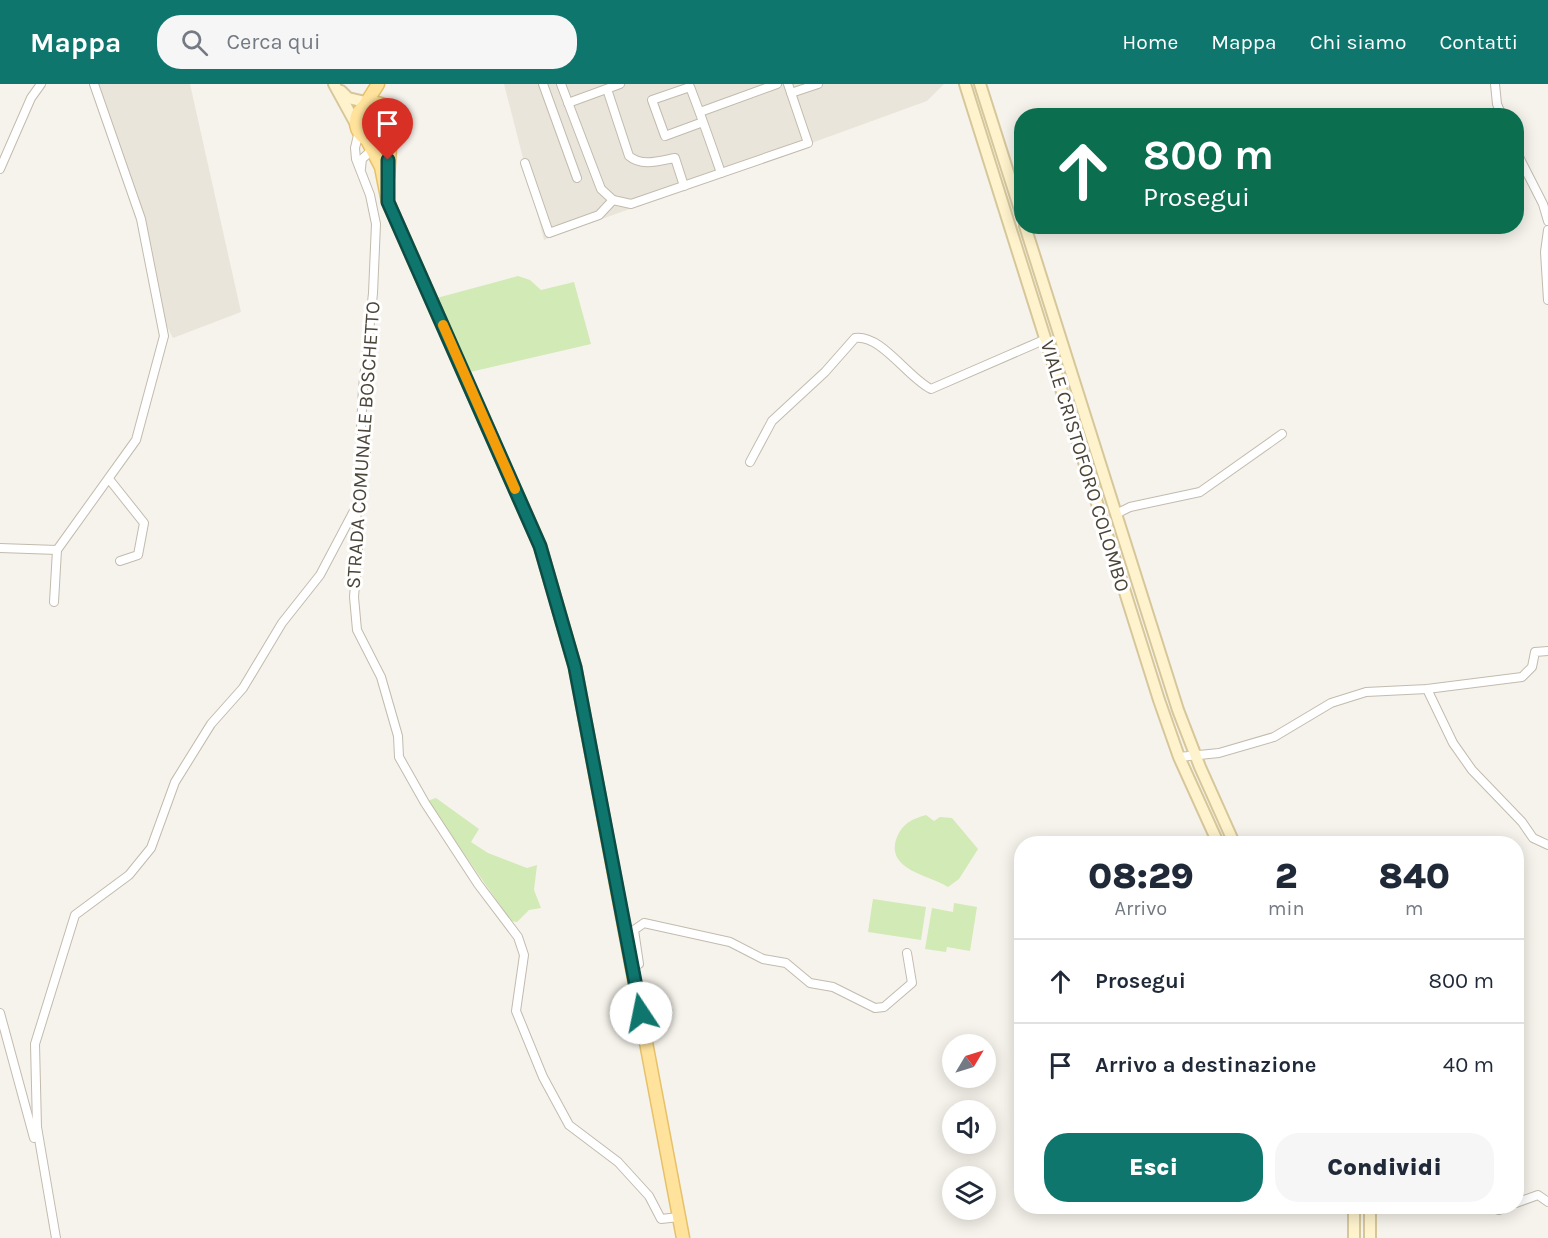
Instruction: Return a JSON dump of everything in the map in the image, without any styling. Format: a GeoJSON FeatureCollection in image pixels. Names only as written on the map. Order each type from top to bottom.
{"type":"FeatureCollection","features":[{"type":"Feature","properties":{"kind":"main road"},"geometry":{"type":"LineString","coordinates":[[335,84],[348,98],[388,108]]}},
{"type":"Feature","properties":{"kind":"main road"},"geometry":{"type":"LineString","coordinates":[[335,84],[381,167],[388,202],[540,546],[575,667],[683,1238]]}},
{"type":"Feature","properties":{"kind":"main road"},"geometry":{"type":"LineString","coordinates":[[361,132],[358,116],[379,84]]}},
{"type":"Feature","properties":{"kind":"main road"},"geometry":{"type":"LineString","coordinates":[[379,84],[394,120],[388,141],[388,202]]}},
{"type":"Feature","properties":{"kind":"main road","name":"VIALE CRISTOFORO COLOMBO"},"geometry":{"type":"LineString","coordinates":[[965,84],[1179,757],[1215,836]]}},
{"type":"Feature","properties":{"kind":"main road"},"geometry":{"type":"LineString","coordinates":[[980,84],[1014,191]]}},
{"type":"Feature","properties":{"kind":"main road"},"geometry":{"type":"LineString","coordinates":[[361,132],[381,140]]}},
{"type":"Feature","properties":{"kind":"main road"},"geometry":{"type":"LineString","coordinates":[[372,150],[391,132]]}},
{"type":"Feature","properties":{"kind":"main road","name":"VIALE CRISTOFORO COLOMBO"},"geometry":{"type":"LineString","coordinates":[[1027,234],[1194,754],[1231,836]]}},
{"type":"Feature","properties":{"kind":"main road"},"geometry":{"type":"LineString","coordinates":[[1354,1214],[1354,1238]]}},
{"type":"Feature","properties":{"kind":"main road"},"geometry":{"type":"LineString","coordinates":[[1370,1214],[1370,1238]]}},
{"type":"Feature","properties":{"kind":"street"},"geometry":{"type":"LineString","coordinates":[[0,169],[30,99],[41,84]]}},
{"type":"Feature","properties":{"kind":"street"},"geometry":{"type":"LineString","coordinates":[[54,602],[57,550],[136,440],[164,336],[141,219],[94,84]]}},
{"type":"Feature","properties":{"kind":"street"},"geometry":{"type":"LineString","coordinates":[[543,84],[577,178]]}},
{"type":"Feature","properties":{"kind":"street"},"geometry":{"type":"LineString","coordinates":[[561,84],[601,189],[614,200],[631,204],[808,143],[788,84]]}},
{"type":"Feature","properties":{"kind":"street"},"geometry":{"type":"LineString","coordinates":[[568,103],[621,84]]}},
{"type":"Feature","properties":{"kind":"street"},"geometry":{"type":"LineString","coordinates":[[700,112],[777,84]]}},
{"type":"Feature","properties":{"kind":"street"},"geometry":{"type":"LineString","coordinates":[[790,93],[818,84]]}},
{"type":"Feature","properties":{"kind":"street"},"geometry":{"type":"LineString","coordinates":[[1495,84],[1498,108]]}},
{"type":"Feature","properties":{"kind":"street"},"geometry":{"type":"LineString","coordinates":[[703,122],[665,136],[652,100],[690,87],[700,112],[721,173]]}},
{"type":"Feature","properties":{"kind":"street"},"geometry":{"type":"LineString","coordinates":[[607,89],[629,156],[636,162],[675,158],[684,186]]}},
{"type":"Feature","properties":{"kind":"street","name":"STRADA COMUNALE BOSCHETTO"},"geometry":{"type":"LineString","coordinates":[[361,132],[355,148],[356,159],[361,169],[376,224],[373,293],[361,429],[366,452],[356,506],[358,549],[354,597],[357,630],[381,677],[398,736],[399,757],[466,866],[518,937],[524,955],[516,1011],[543,1077],[569,1125],[618,1162],[649,1196],[661,1219],[680,1217]]}},
{"type":"Feature","properties":{"kind":"street"},"geometry":{"type":"LineString","coordinates":[[568,152],[584,146]]}},
{"type":"Feature","properties":{"kind":"street"},"geometry":{"type":"LineString","coordinates":[[361,169],[362,159],[372,150]]}},
{"type":"Feature","properties":{"kind":"street"},"geometry":{"type":"LineString","coordinates":[[525,163],[549,233],[599,215],[614,200]]}},
{"type":"Feature","properties":{"kind":"street"},"geometry":{"type":"LineString","coordinates":[[1524,167],[1543,204],[1548,221]]}},
{"type":"Feature","properties":{"kind":"street"},"geometry":{"type":"LineString","coordinates":[[1548,230],[1545,252],[1548,300]]}},
{"type":"Feature","properties":{"kind":"street"},"geometry":{"type":"LineString","coordinates":[[1027,279],[1040,275]]}},
{"type":"Feature","properties":{"kind":"street"},"geometry":{"type":"LineString","coordinates":[[750,462],[772,421],[825,372],[855,338],[861,337],[885,351],[931,388],[1046,339]]}},
{"type":"Feature","properties":{"kind":"street"},"geometry":{"type":"LineString","coordinates":[[1116,514],[1138,505],[1200,492],[1282,434]]}},
{"type":"Feature","properties":{"kind":"street"},"geometry":{"type":"LineString","coordinates":[[109,479],[144,523],[138,555],[120,561]]}},
{"type":"Feature","properties":{"kind":"street"},"geometry":{"type":"LineString","coordinates":[[56,1238],[37,1127],[35,1044],[75,915],[129,875],[151,848],[174,782],[211,724],[243,688],[282,623],[320,575],[356,506]]}},
{"type":"Feature","properties":{"kind":"street"},"geometry":{"type":"LineString","coordinates":[[0,548],[57,550]]}},
{"type":"Feature","properties":{"kind":"street"},"geometry":{"type":"LineString","coordinates":[[1179,757],[1219,753],[1274,738],[1331,703],[1366,692],[1427,689],[1522,677],[1530,672],[1535,652],[1548,651]]}},
{"type":"Feature","properties":{"kind":"street"},"geometry":{"type":"LineString","coordinates":[[1427,689],[1453,743],[1472,770],[1522,822],[1533,838],[1548,845]]}},
{"type":"Feature","properties":{"kind":"street"},"geometry":{"type":"LineString","coordinates":[[632,967],[639,964],[634,930],[637,926],[644,923],[665,926],[730,942],[763,958],[786,963],[793,966],[810,983],[833,987],[875,1008],[884,1007],[912,983],[907,953]]}},
{"type":"Feature","properties":{"kind":"street"},"geometry":{"type":"LineString","coordinates":[[0,1013],[44,1175]]}},
{"type":"Feature","properties":{"kind":"street"},"geometry":{"type":"LineString","coordinates":[[1524,1200],[1538,1195],[1548,1202]]}},
{"type":"Feature","properties":{"kind":"shaded area"},"geometry":{"type":"Polygon","coordinates":[[[89,84],[190,84],[241,312],[173,338],[162,317],[132,195],[89,84]]]}},
{"type":"Feature","properties":{"kind":"shaded area"},"geometry":{"type":"Polygon","coordinates":[[[504,84],[944,84],[927,101],[544,240],[504,84]]]}},
{"type":"Feature","properties":{"kind":"green space"},"geometry":{"type":"Polygon","coordinates":[[[518,276],[530,280],[541,290],[574,282],[591,344],[466,373],[433,299],[518,276]]]}},
{"type":"Feature","properties":{"kind":"green space"},"geometry":{"type":"Polygon","coordinates":[[[436,798],[479,829],[471,842],[488,853],[527,868],[537,865],[534,890],[541,908],[529,910],[517,922],[511,921],[427,801],[436,798]]]}},
{"type":"Feature","properties":{"kind":"green space"},"geometry":{"type":"Polygon","coordinates":[[[926,815],[934,821],[940,817],[952,818],[978,849],[959,879],[948,887],[911,870],[897,857],[895,848],[902,828],[912,820],[926,815]]]}},
{"type":"Feature","properties":{"kind":"green space"},"geometry":{"type":"Polygon","coordinates":[[[873,899],[926,907],[921,940],[868,932],[873,899]]]}},
{"type":"Feature","properties":{"kind":"green space"},"geometry":{"type":"Polygon","coordinates":[[[954,903],[977,907],[970,951],[947,947],[946,952],[925,949],[932,908],[953,912],[954,903]]]}},
{"type":"Feature","properties":{"kind":"slow traffic"},"geometry":{"type":"LineString","coordinates":[[443,325],[515,489]]}},
{"type":"Feature","properties":{"kind":"route"},"geometry":{"type":"LineString","coordinates":[[388,160],[388,202],[540,546],[575,667],[641,1013]]}}]}
